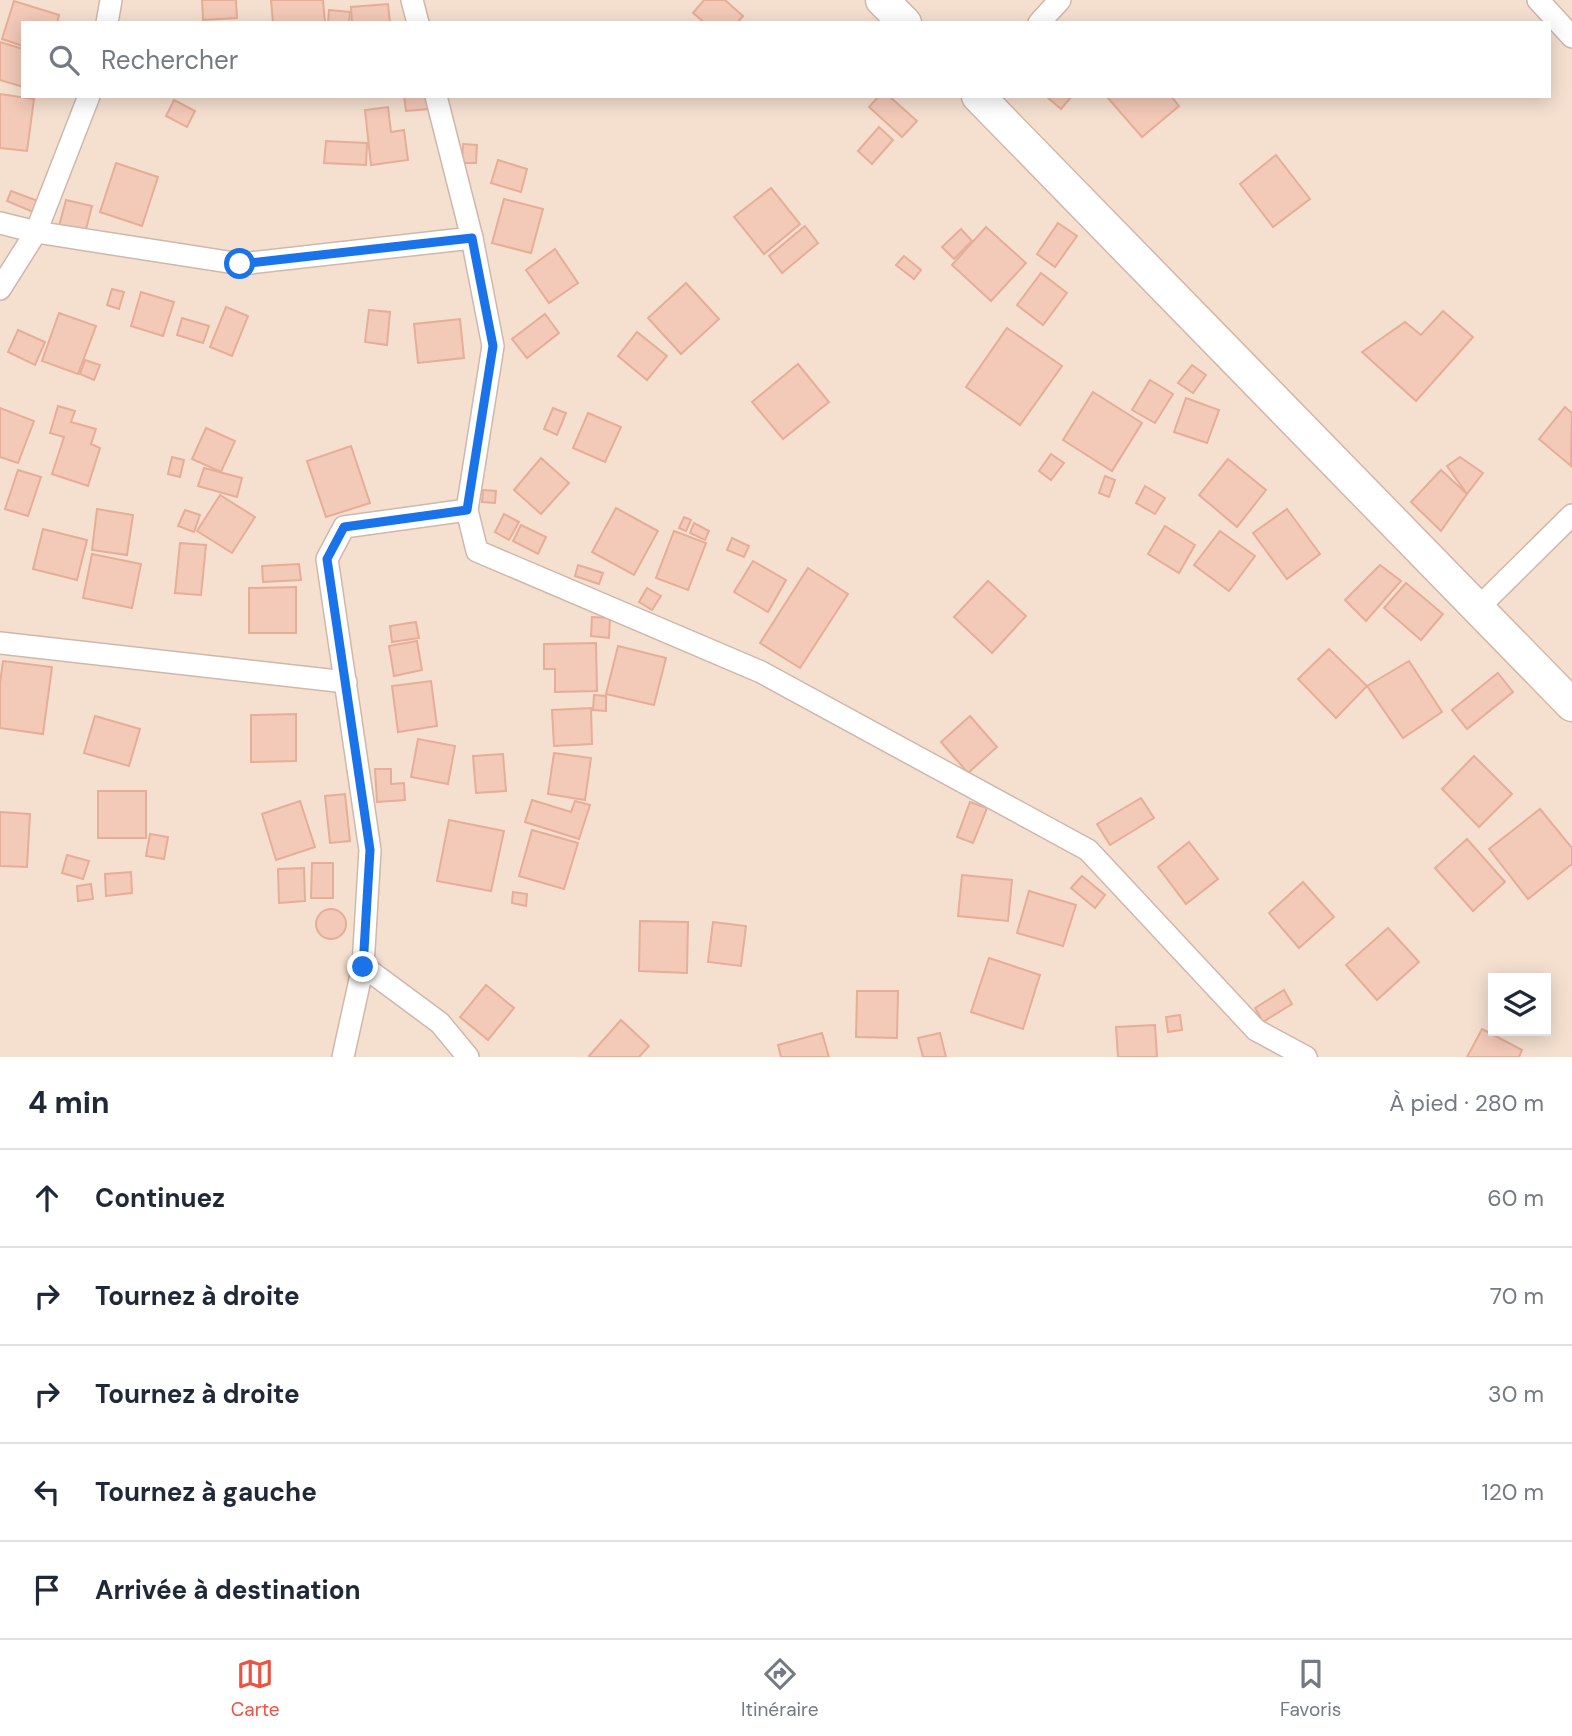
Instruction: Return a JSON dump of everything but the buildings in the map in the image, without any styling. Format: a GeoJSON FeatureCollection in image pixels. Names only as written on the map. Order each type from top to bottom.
{"type":"FeatureCollection","features":[{"type":"Feature","properties":{"kind":"street"},"geometry":{"type":"LineString","coordinates":[[107,21],[111,0]]}},
{"type":"Feature","properties":{"kind":"street"},"geometry":{"type":"LineString","coordinates":[[412,0],[417,21]]}},
{"type":"Feature","properties":{"kind":"street"},"geometry":{"type":"LineString","coordinates":[[882,0],[903,21]]}},
{"type":"Feature","properties":{"kind":"street"},"geometry":{"type":"LineString","coordinates":[[1040,21],[1060,0]]}},
{"type":"Feature","properties":{"kind":"street"},"geometry":{"type":"LineString","coordinates":[[1538,0],[1572,37]]}},
{"type":"Feature","properties":{"kind":"street"},"geometry":{"type":"LineString","coordinates":[[0,289],[36,232],[88,98]]}},
{"type":"Feature","properties":{"kind":"street"},"geometry":{"type":"LineString","coordinates":[[437,98],[472,238],[493,346],[467,510],[477,551],[761,672],[1088,850],[1256,1030],[1306,1057]]}},
{"type":"Feature","properties":{"kind":"street"},"geometry":{"type":"LineString","coordinates":[[980,98],[1572,705]]}},
{"type":"Feature","properties":{"kind":"street"},"geometry":{"type":"LineString","coordinates":[[0,223],[36,232],[240,264],[472,238]]}},
{"type":"Feature","properties":{"kind":"street"},"geometry":{"type":"LineString","coordinates":[[343,1057],[363,967],[370,850],[327,559],[344,527],[467,510]]}},
{"type":"Feature","properties":{"kind":"street"},"geometry":{"type":"LineString","coordinates":[[1478,608],[1572,514]]}},
{"type":"Feature","properties":{"kind":"street"},"geometry":{"type":"LineString","coordinates":[[0,643],[346,682]]}},
{"type":"Feature","properties":{"kind":"street"},"geometry":{"type":"LineString","coordinates":[[363,967],[440,1023],[468,1057]]}},
{"type":"Feature","properties":{"kind":"shaded area"},"geometry":{"type":"Polygon","coordinates":[[[0,0],[1572,0],[1572,1057],[0,1057],[0,0]]]}},
{"type":"Feature","properties":{"kind":"route"},"geometry":{"type":"LineString","coordinates":[[240,264],[472,238],[493,346],[467,510],[344,527],[327,559],[370,850],[363,967]]}}]}
